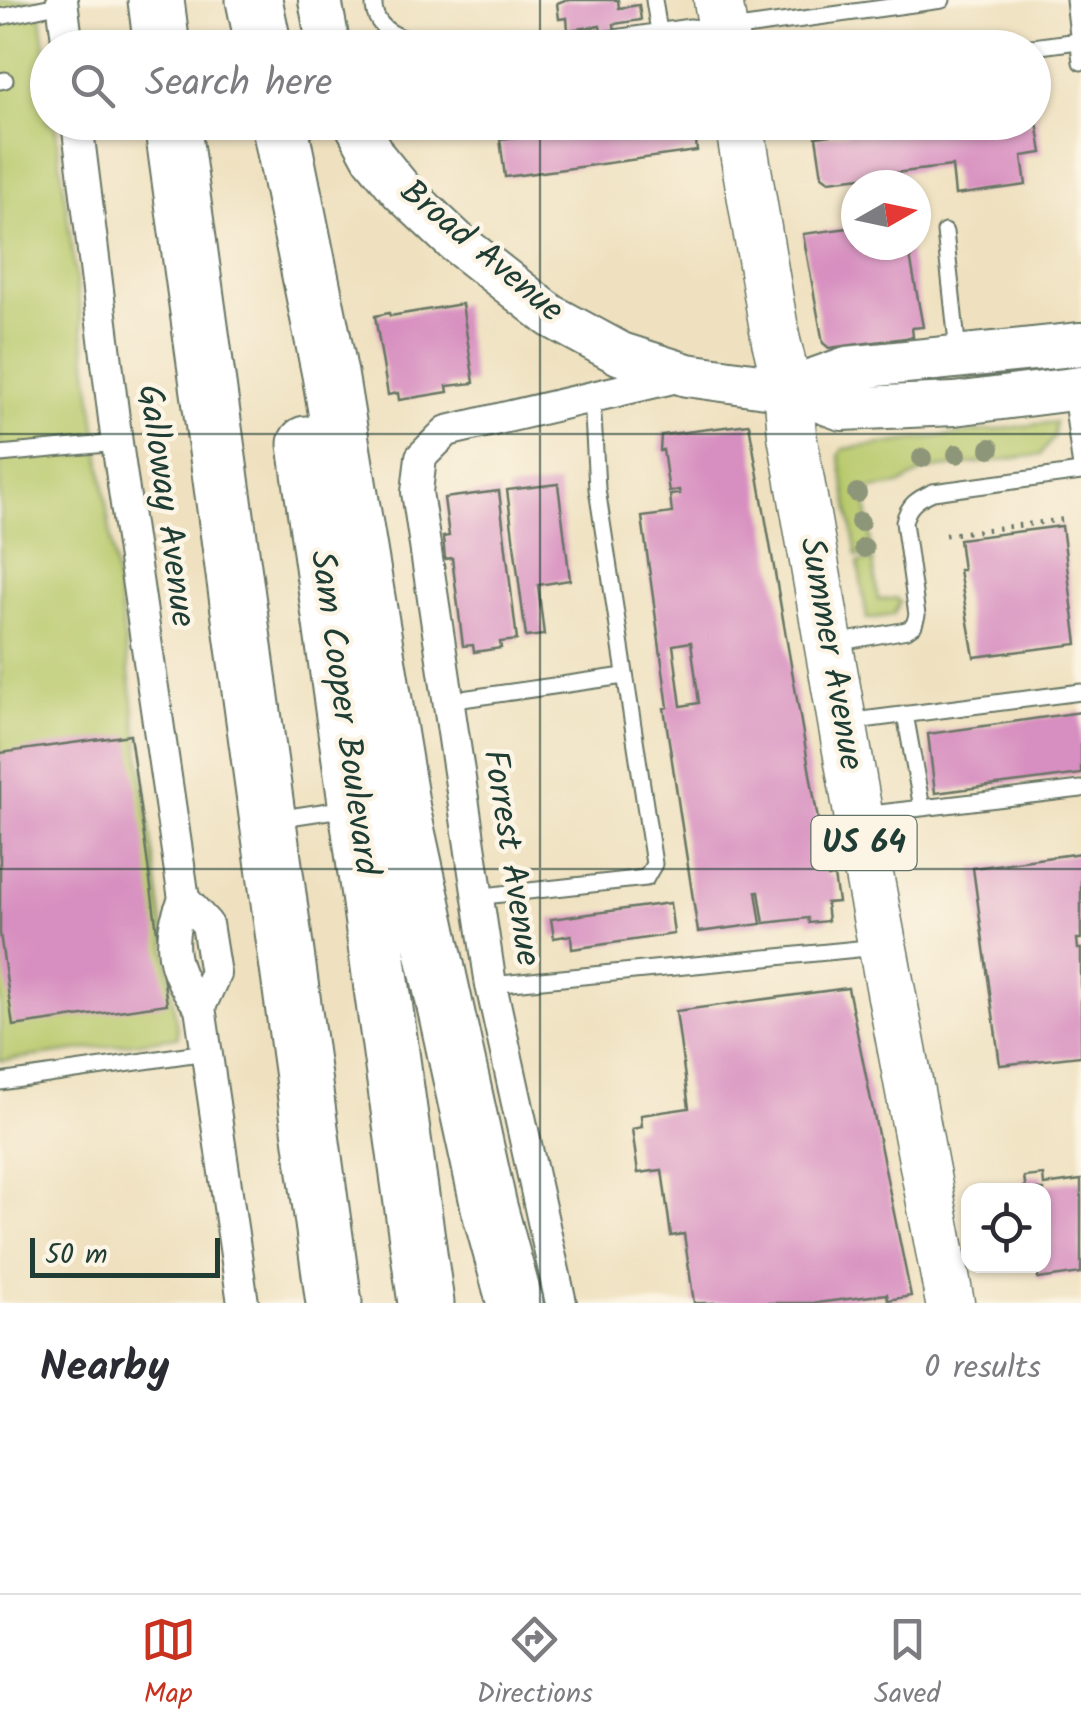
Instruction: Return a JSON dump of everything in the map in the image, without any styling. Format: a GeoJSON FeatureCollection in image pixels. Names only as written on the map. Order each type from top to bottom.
{"type":"FeatureCollection","features":[{"type":"Feature","properties":{"kind":"highway"},"geometry":{"type":"LineString","coordinates":[[156,0],[160,30]]}},
{"type":"Feature","properties":{"kind":"highway"},"geometry":{"type":"LineString","coordinates":[[251,0],[253,30]]}},
{"type":"Feature","properties":{"kind":"highway"},"geometry":{"type":"LineString","coordinates":[[251,0],[259,30]]}},
{"type":"Feature","properties":{"kind":"highway"},"geometry":{"type":"LineString","coordinates":[[174,140],[334,1303]]}},
{"type":"Feature","properties":{"kind":"highway","name":"Sam Cooper Boulevard"},"geometry":{"type":"LineString","coordinates":[[266,140],[317,535],[426,1303]]}},
{"type":"Feature","properties":{"kind":"highway"},"geometry":{"type":"LineString","coordinates":[[283,140],[330,374],[402,809],[489,1207],[515,1303]]}},
{"type":"Feature","properties":{"kind":"main road"},"geometry":{"type":"LineString","coordinates":[[320,0],[325,30]]}},
{"type":"Feature","properties":{"kind":"main road","name":"Broad Avenue"},"geometry":{"type":"LineString","coordinates":[[365,140],[401,190],[456,240],[550,316],[621,354],[687,375],[788,390],[842,409],[954,404],[1076,388]]}},
{"type":"Feature","properties":{"kind":"main road","name":"Summer Avenue"},"geometry":{"type":"LineString","coordinates":[[742,140],[788,390],[792,435],[828,644],[950,1303]]}},
{"type":"Feature","properties":{"kind":"main road"},"geometry":{"type":"LineString","coordinates":[[788,390],[847,368],[1081,344]]}},
{"type":"Feature","properties":{"kind":"street"},"geometry":{"type":"LineString","coordinates":[[62,2],[66,30]]}},
{"type":"Feature","properties":{"kind":"street","name":"Galloway Avenue"},"geometry":{"type":"LineString","coordinates":[[79,140],[118,443],[184,899],[207,924],[215,974],[200,1007],[243,1303]]}},
{"type":"Feature","properties":{"kind":"street"},"geometry":{"type":"LineString","coordinates":[[592,397],[687,375]]}},
{"type":"Feature","properties":{"kind":"street","name":"Forrest Avenue"},"geometry":{"type":"LineString","coordinates":[[561,1303],[491,986],[417,492],[422,457],[448,430],[592,397]]}},
{"type":"Feature","properties":{"kind":"lane"},"geometry":{"type":"LineString","coordinates":[[374,0],[379,24],[387,30]]}},
{"type":"Feature","properties":{"kind":"lane"},"geometry":{"type":"LineString","coordinates":[[654,0],[660,30]]}},
{"type":"Feature","properties":{"kind":"lane"},"geometry":{"type":"LineString","coordinates":[[675,30],[942,0]]}},
{"type":"Feature","properties":{"kind":"lane"},"geometry":{"type":"LineString","coordinates":[[1074,0],[1081,62]]}},
{"type":"Feature","properties":{"kind":"lane"},"geometry":{"type":"LineString","coordinates":[[0,17],[62,2]]}},
{"type":"Feature","properties":{"kind":"lane"},"geometry":{"type":"LineString","coordinates":[[1051,45],[1078,41]]}},
{"type":"Feature","properties":{"kind":"lane"},"geometry":{"type":"LineString","coordinates":[[945,232],[958,356]]}},
{"type":"Feature","properties":{"kind":"lane"},"geometry":{"type":"LineString","coordinates":[[828,644],[907,630],[914,625],[917,615],[904,522],[907,510],[918,498],[933,492],[1081,470],[1076,388]]}},
{"type":"Feature","properties":{"kind":"lane"},"geometry":{"type":"LineString","coordinates":[[476,897],[646,878],[654,864],[597,490],[592,397]]}},
{"type":"Feature","properties":{"kind":"lane"},"geometry":{"type":"LineString","coordinates":[[0,454],[118,443]]}},
{"type":"Feature","properties":{"kind":"lane"},"geometry":{"type":"LineString","coordinates":[[448,701],[624,676]]}},
{"type":"Feature","properties":{"kind":"lane"},"geometry":{"type":"LineString","coordinates":[[842,722],[1081,692]]}},
{"type":"Feature","properties":{"kind":"lane"},"geometry":{"type":"LineString","coordinates":[[905,714],[922,808]]}},
{"type":"Feature","properties":{"kind":"lane"},"geometry":{"type":"LineString","coordinates":[[859,816],[1081,788]]}},
{"type":"Feature","properties":{"kind":"lane"},"geometry":{"type":"LineString","coordinates":[[267,821],[356,806]]}},
{"type":"Feature","properties":{"kind":"lane"},"geometry":{"type":"LineString","coordinates":[[491,986],[882,946]]}},
{"type":"Feature","properties":{"kind":"lane"},"geometry":{"type":"LineString","coordinates":[[0,1082],[206,1052]]}},
{"type":"Feature","properties":{"kind":"path"},"geometry":{"type":"LineString","coordinates":[[945,535],[1068,519]]}},
{"type":"Feature","properties":{"kind":"green space"},"geometry":{"type":"Polygon","coordinates":[[[0,0],[39,0],[43,30],[30,30],[30,140],[57,140],[178,1037],[0,1061],[0,0]]]}},
{"type":"Feature","properties":{"kind":"green space"},"geometry":{"type":"Polygon","coordinates":[[[1055,422],[1054,437],[1040,455],[926,470],[899,485],[865,490],[872,554],[857,556],[839,455],[843,449],[1055,422]]]}},
{"type":"Feature","properties":{"kind":"green space"},"geometry":{"type":"Polygon","coordinates":[[[873,560],[878,600],[896,598],[900,602],[893,615],[867,619],[858,562],[873,560]]]}},
{"type":"Feature","properties":{"kind":"building"},"geometry":{"type":"Polygon","coordinates":[[[618,0],[619,8],[639,5],[641,20],[614,24],[615,30],[601,30],[600,26],[568,30],[567,18],[559,19],[557,3],[618,0]]]}},
{"type":"Feature","properties":{"kind":"building"},"geometry":{"type":"Polygon","coordinates":[[[500,140],[696,140],[697,151],[505,177],[500,140]]]}},
{"type":"Feature","properties":{"kind":"building"},"geometry":{"type":"Polygon","coordinates":[[[816,140],[1040,140],[1042,153],[1022,156],[1026,185],[955,195],[952,166],[841,170],[841,180],[829,181],[822,176],[816,140]]]}},
{"type":"Feature","properties":{"kind":"building"},"geometry":{"type":"Polygon","coordinates":[[[841,229],[841,260],[911,260],[923,327],[912,328],[913,337],[829,348],[823,343],[803,234],[841,229]]]}},
{"type":"Feature","properties":{"kind":"building"},"geometry":{"type":"Polygon","coordinates":[[[462,304],[474,383],[447,386],[448,392],[399,400],[398,393],[388,395],[375,316],[462,304]]]}},
{"type":"Feature","properties":{"kind":"building"},"geometry":{"type":"Polygon","coordinates":[[[749,424],[828,877],[834,876],[838,902],[826,903],[828,921],[809,923],[808,918],[764,923],[756,892],[761,924],[698,932],[664,708],[668,707],[642,517],[672,513],[670,495],[680,494],[679,490],[669,492],[663,450],[660,451],[661,435],[749,424]],[[691,642],[673,645],[681,706],[699,703],[691,642]]]}},
{"type":"Feature","properties":{"kind":"building"},"geometry":{"type":"Polygon","coordinates":[[[558,484],[570,580],[538,585],[544,635],[526,637],[507,490],[558,484]]]}},
{"type":"Feature","properties":{"kind":"building"},"geometry":{"type":"Polygon","coordinates":[[[499,491],[517,640],[500,642],[501,648],[474,652],[473,645],[463,646],[452,558],[445,559],[443,537],[449,536],[444,498],[499,491]]]}},
{"type":"Feature","properties":{"kind":"building"},"geometry":{"type":"Polygon","coordinates":[[[1062,526],[1077,644],[974,657],[959,570],[963,570],[959,539],[1062,526]]]}},
{"type":"Feature","properties":{"kind":"building"},"geometry":{"type":"Polygon","coordinates":[[[1081,712],[1081,774],[935,793],[928,734],[1081,712]]]}},
{"type":"Feature","properties":{"kind":"building"},"geometry":{"type":"Polygon","coordinates":[[[130,735],[167,1004],[13,1026],[0,933],[0,753],[130,735]]]}},
{"type":"Feature","properties":{"kind":"building"},"geometry":{"type":"Polygon","coordinates":[[[1081,853],[1081,939],[1077,939],[1081,949],[1081,1056],[1000,1065],[973,868],[1081,853]]]}},
{"type":"Feature","properties":{"kind":"building"},"geometry":{"type":"Polygon","coordinates":[[[670,903],[674,934],[572,949],[571,935],[554,938],[551,919],[670,903]]]}},
{"type":"Feature","properties":{"kind":"building"},"geometry":{"type":"Polygon","coordinates":[[[848,988],[911,1296],[888,1300],[887,1294],[816,1303],[694,1303],[684,1234],[671,1236],[662,1170],[638,1173],[632,1129],[642,1127],[641,1115],[689,1108],[676,1011],[848,988]]]}},
{"type":"Feature","properties":{"kind":"building"},"geometry":{"type":"Polygon","coordinates":[[[1043,1175],[1044,1183],[1025,1183],[1024,1177],[1043,1175]]]}},
{"type":"Feature","properties":{"kind":"building"},"geometry":{"type":"Polygon","coordinates":[[[1081,1180],[1081,1273],[1038,1279],[1038,1273],[1051,1273],[1051,1184],[1081,1180]]]}}]}
